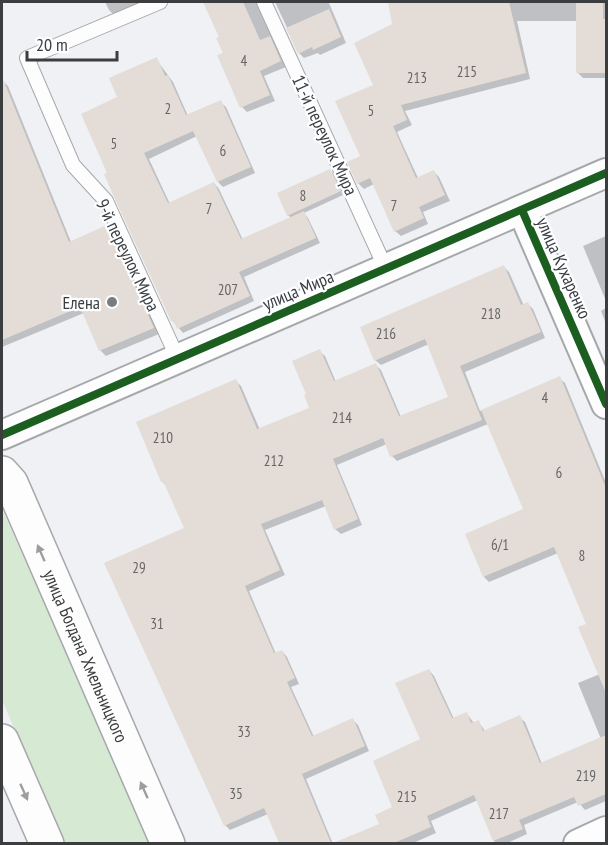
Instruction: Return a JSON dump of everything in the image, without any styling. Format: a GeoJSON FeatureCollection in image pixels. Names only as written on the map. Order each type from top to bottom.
{"type":"FeatureCollection","features":[{"type":"Feature","properties":{"kind":"main road","name":"улица Богдана Хмельницкого"},"geometry":{"type":"LineString","coordinates":[[2,473],[11,483],[168,843]]}},
{"type":"Feature","properties":{"kind":"main road"},"geometry":{"type":"LineString","coordinates":[[2,741],[47,843]]}},
{"type":"Feature","properties":{"kind":"street","name":"улица Мира"},"geometry":{"type":"LineString","coordinates":[[2,435],[606,173]]}},
{"type":"Feature","properties":{"kind":"street","name":"улица Кухаренко"},"geometry":{"type":"LineString","coordinates":[[522,210],[606,404]]}},
{"type":"Feature","properties":{"kind":"street"},"geometry":{"type":"LineString","coordinates":[[578,843],[606,831]]}},
{"type":"Feature","properties":{"kind":"lane","name":"9-й переулок Мира"},"geometry":{"type":"LineString","coordinates":[[160,2],[27,58],[73,165],[106,201],[178,359]]}},
{"type":"Feature","properties":{"kind":"lane","name":"11-й переулок Мира"},"geometry":{"type":"LineString","coordinates":[[264,2],[386,268]]}},
{"type":"Feature","properties":{"kind":"green space"},"geometry":{"type":"Polygon","coordinates":[[[2,509],[151,843],[64,843],[2,700],[2,509]]]}},
{"type":"Feature","properties":{"kind":"building"},"geometry":{"type":"Polygon","coordinates":[[[203,2],[243,2],[260,40],[270,36],[281,61],[260,71],[270,95],[240,108],[217,55],[223,53],[216,38],[219,37],[203,2]]]}},
{"type":"Feature","properties":{"kind":"building"},"geometry":{"type":"Polygon","coordinates":[[[388,2],[509,2],[526,73],[401,105],[407,120],[393,126],[416,178],[434,170],[445,195],[419,207],[424,218],[394,232],[370,178],[357,184],[347,162],[360,156],[335,101],[373,85],[354,43],[392,24],[388,2]]]}},
{"type":"Feature","properties":{"kind":"building"},"geometry":{"type":"Polygon","coordinates":[[[576,2],[603,2],[603,19],[606,19],[606,73],[576,73],[576,2]]]}},
{"type":"Feature","properties":{"kind":"building"},"geometry":{"type":"Polygon","coordinates":[[[329,9],[341,37],[298,54],[286,28],[329,9]]]}},
{"type":"Feature","properties":{"kind":"building"},"geometry":{"type":"Polygon","coordinates":[[[157,57],[186,115],[221,100],[251,167],[217,182],[193,131],[144,153],[168,203],[214,182],[241,239],[304,211],[316,238],[239,272],[250,296],[177,329],[173,320],[171,321],[114,197],[104,174],[107,173],[81,114],[117,97],[109,78],[157,57]]]}},
{"type":"Feature","properties":{"kind":"building"},"geometry":{"type":"Polygon","coordinates":[[[3,79],[69,242],[107,225],[154,328],[99,351],[80,307],[2,340],[3,79]]]}},
{"type":"Feature","properties":{"kind":"building"},"geometry":{"type":"Polygon","coordinates":[[[330,169],[341,191],[287,216],[277,193],[330,169]]]}},
{"type":"Feature","properties":{"kind":"building"},"geometry":{"type":"Polygon","coordinates":[[[504,265],[521,305],[528,302],[541,332],[460,366],[482,420],[390,457],[383,438],[333,459],[358,519],[334,530],[322,500],[261,524],[280,570],[245,586],[274,653],[282,650],[295,678],[287,682],[312,736],[353,718],[365,746],[302,774],[331,843],[279,843],[264,808],[224,826],[104,563],[184,528],[163,481],[161,482],[136,422],[236,379],[257,429],[309,408],[304,395],[306,394],[292,361],[320,349],[334,381],[376,363],[399,416],[448,397],[425,339],[374,361],[360,327],[504,265]]]}},
{"type":"Feature","properties":{"kind":"building"},"geometry":{"type":"Polygon","coordinates":[[[560,376],[606,488],[606,693],[578,627],[586,624],[554,547],[483,577],[465,534],[523,509],[481,410],[560,376]]]}},
{"type":"Feature","properties":{"kind":"building"},"geometry":{"type":"Polygon","coordinates":[[[429,669],[452,718],[467,712],[471,723],[479,720],[483,731],[520,715],[540,763],[606,735],[606,794],[578,806],[574,797],[519,820],[523,829],[493,841],[474,795],[427,816],[431,827],[394,843],[333,843],[379,824],[375,815],[392,807],[373,761],[420,739],[395,683],[429,669]]]}},
{"type":"Feature","properties":{"kind":"cycle path"},"geometry":{"type":"LineString","coordinates":[[2,435],[606,173]]}},
{"type":"Feature","properties":{"kind":"cycle path"},"geometry":{"type":"LineString","coordinates":[[522,210],[606,404]]}},
{"type":"Feature","properties":{"kind":"place","name":"Елена"},"geometry":{"type":"Point","coordinates":[112,302]}}]}
